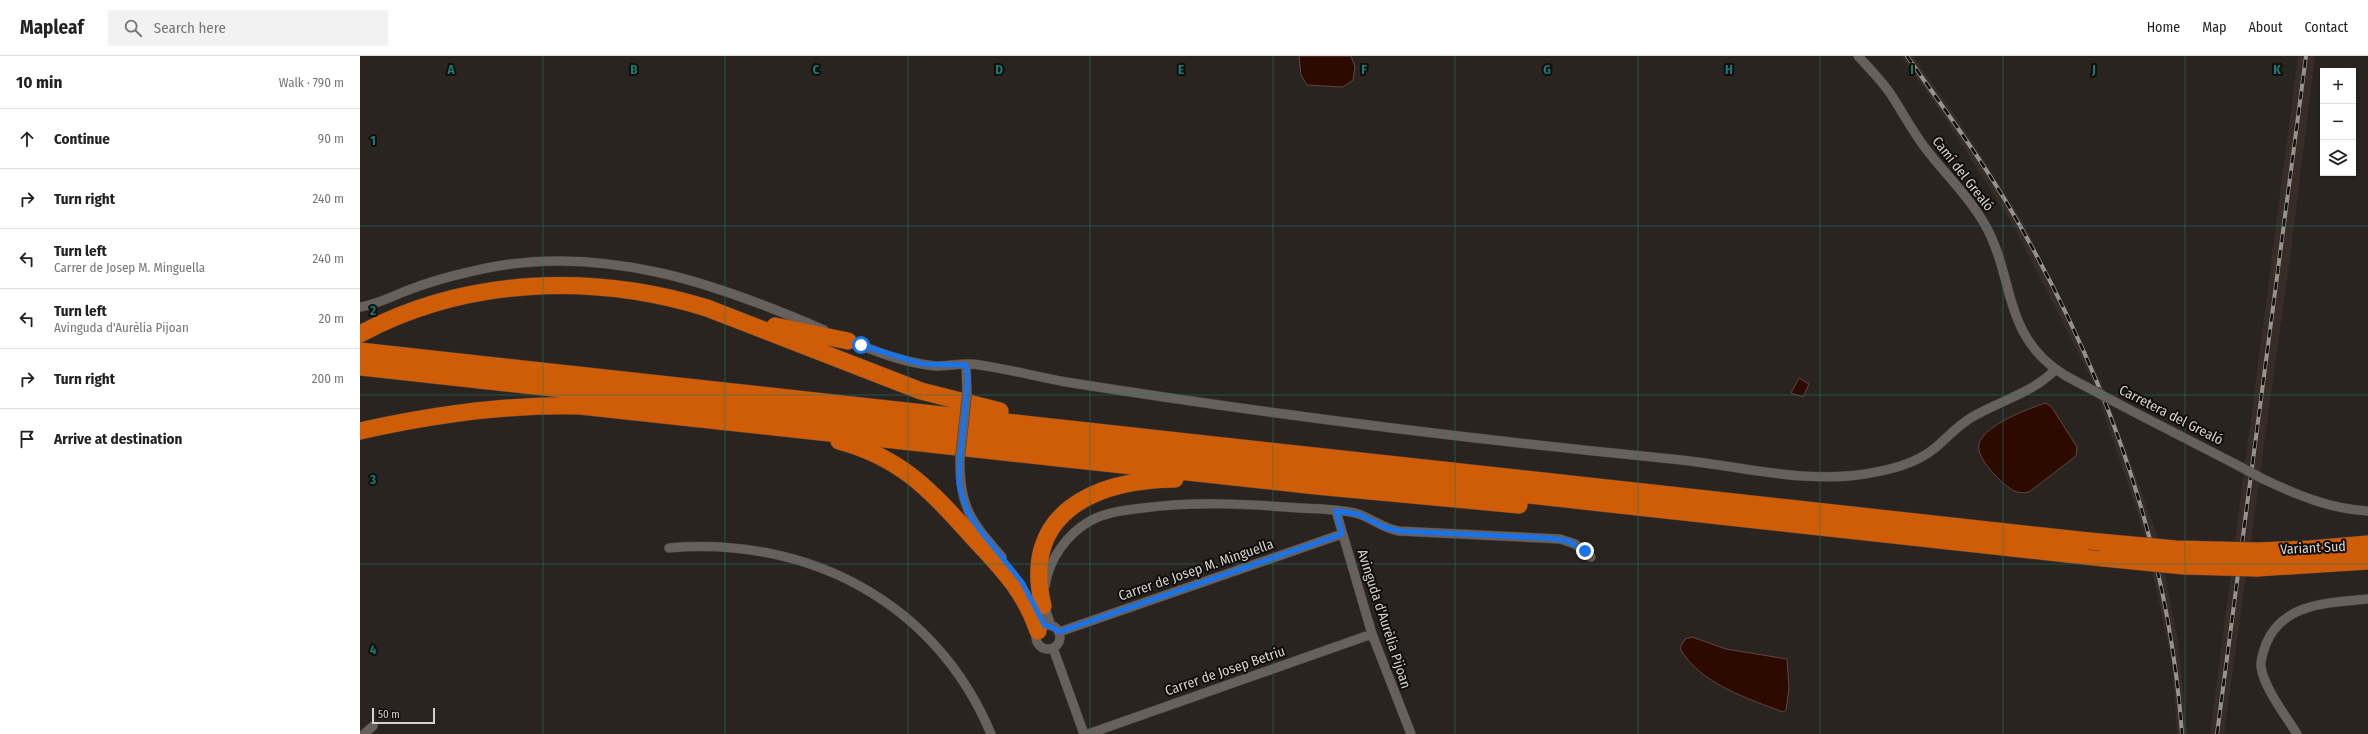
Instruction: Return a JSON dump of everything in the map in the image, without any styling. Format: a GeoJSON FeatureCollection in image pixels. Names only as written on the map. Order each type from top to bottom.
{"type":"FeatureCollection","features":[{"type":"Feature","properties":{"kind":"highway"},"geometry":{"type":"LineString","coordinates":[[360,334],[402,315],[450,299],[493,290],[537,286],[584,285],[638,291],[672,298],[730,316],[866,371],[946,399],[1017,414],[1139,430],[1155,438]]}},
{"type":"Feature","properties":{"kind":"highway"},"geometry":{"type":"LineString","coordinates":[[730,316],[848,341]]}},
{"type":"Feature","properties":{"kind":"highway"},"geometry":{"type":"LineString","coordinates":[[360,352],[2257,559],[2368,561]]}},
{"type":"Feature","properties":{"kind":"highway"},"geometry":{"type":"LineString","coordinates":[[360,367],[2104,558],[2184,566],[2257,559]]}},
{"type":"Feature","properties":{"kind":"highway"},"geometry":{"type":"LineString","coordinates":[[360,431],[458,413],[546,406],[593,407],[1426,497],[1823,534],[1841,535],[1860,531]]}},
{"type":"Feature","properties":{"kind":"highway"},"geometry":{"type":"LineString","coordinates":[[717,420],[741,427],[838,441],[866,450],[900,467],[933,494],[1010,576],[1045,627]]}},
{"type":"Feature","properties":{"kind":"highway"},"geometry":{"type":"LineString","coordinates":[[1043,606],[1038,585],[1038,564],[1041,550],[1050,531],[1062,514],[1074,505],[1097,492],[1117,486],[1150,480],[1195,479],[1398,499],[1426,497]]}},
{"type":"Feature","properties":{"kind":"highway","name":"Variant Sud"},"geometry":{"type":"LineString","coordinates":[[2257,559],[2310,549],[2368,544]]}},
{"type":"Feature","properties":{"kind":"street","name":"Camí del Grealó"},"geometry":{"type":"LineString","coordinates":[[1858,56],[1881,82],[1920,141],[1968,199],[1984,223],[1997,252],[2010,300],[2019,324],[2038,352],[2055,370],[2066,376]]}},
{"type":"Feature","properties":{"kind":"street"},"geometry":{"type":"LineString","coordinates":[[360,307],[430,282],[490,268],[545,262],[594,262],[649,269],[708,284],[763,304],[848,341],[888,355],[922,364],[980,365],[1072,383],[1413,430],[1698,462],[1789,475],[1827,477],[1869,474],[1916,460],[1936,447],[1970,418],[2030,390],[2055,370]]}},
{"type":"Feature","properties":{"kind":"street"},"geometry":{"type":"LineString","coordinates":[[966,365],[967,394],[960,458],[959,484],[968,512],[987,539],[1022,582],[1045,627],[1059,632],[1059,641],[1053,648],[1045,648],[1038,643],[1045,627],[1043,606],[1046,580],[1061,547],[1082,526],[1104,516],[1130,510],[1210,502],[1246,503],[1336,511],[1358,514],[1384,527],[1399,531],[1560,539],[1575,544],[1591,557]]}},
{"type":"Feature","properties":{"kind":"street","name":"Carretera del Grealó"},"geometry":{"type":"LineString","coordinates":[[2066,376],[2263,479],[2311,500],[2337,507],[2368,511]]}},
{"type":"Feature","properties":{"kind":"street","name":"Avinguda d'Aurèlia Pijoan"},"geometry":{"type":"LineString","coordinates":[[1336,511],[1372,634],[1408,733]]}},
{"type":"Feature","properties":{"kind":"street","name":"Carrer de Josep M. Minguella"},"geometry":{"type":"LineString","coordinates":[[1059,632],[1342,534]]}},
{"type":"Feature","properties":{"kind":"street"},"geometry":{"type":"LineString","coordinates":[[669,548],[710,546],[765,551],[820,568],[870,592],[900,612],[942,653],[971,694],[991,734]]}},
{"type":"Feature","properties":{"kind":"street"},"geometry":{"type":"LineString","coordinates":[[2297,734],[2267,685],[2261,666],[2270,634],[2279,622],[2302,608],[2322,604],[2368,599]]}},
{"type":"Feature","properties":{"kind":"street","name":"Carrer de Josep Betriu"},"geometry":{"type":"LineString","coordinates":[[1088,734],[1372,634]]}},
{"type":"Feature","properties":{"kind":"street"},"geometry":{"type":"LineString","coordinates":[[1053,648],[1084,734]]}},
{"type":"Feature","properties":{"kind":"street"},"geometry":{"type":"LineString","coordinates":[[364,734],[373,726]]}},
{"type":"Feature","properties":{"kind":"shaded area"},"geometry":{"type":"Polygon","coordinates":[[[1299,56],[1351,56],[1355,67],[1353,80],[1343,87],[1307,85],[1301,75],[1299,56]]]}},
{"type":"Feature","properties":{"kind":"shaded area"},"geometry":{"type":"Polygon","coordinates":[[[1901,56],[1913,56],[1953,112],[2023,222],[2101,382],[2156,532],[2178,640],[2187,734],[2177,734],[2172,663],[2144,532],[2094,384],[2013,225],[1943,115],[1901,56]]]}},
{"type":"Feature","properties":{"kind":"shaded area"},"geometry":{"type":"Polygon","coordinates":[[[2298,56],[2315,56],[2292,243],[2224,734],[2210,734],[2298,56]]]}},
{"type":"Feature","properties":{"kind":"shaded area"},"geometry":{"type":"Polygon","coordinates":[[[1799,378],[1809,384],[1803,397],[1791,393],[1799,378]]]}},
{"type":"Feature","properties":{"kind":"shaded area"},"geometry":{"type":"Polygon","coordinates":[[[2045,403],[2051,406],[2077,447],[2076,456],[2029,492],[2016,492],[2003,483],[1985,463],[1979,450],[1979,444],[1989,430],[1998,424],[2045,403]]]}},
{"type":"Feature","properties":{"kind":"shaded area"},"geometry":{"type":"Polygon","coordinates":[[[1692,637],[1726,649],[1787,659],[1789,688],[1786,710],[1783,712],[1740,695],[1699,671],[1688,660],[1680,648],[1685,639],[1692,637]]]}},
{"type":"Feature","properties":{"kind":"railway"},"geometry":{"type":"LineString","coordinates":[[1907,56],[1977,155],[2003,196],[2048,277],[2078,339],[2105,402],[2128,466],[2148,531],[2163,598],[2175,665],[2182,734]]}},
{"type":"Feature","properties":{"kind":"railway"},"geometry":{"type":"LineString","coordinates":[[2217,734],[2306,56]]}},
{"type":"Feature","properties":{"kind":"route"},"geometry":{"type":"LineString","coordinates":[[861,345],[893,357],[922,364],[941,366],[966,365],[968,378],[960,458],[959,484],[964,503],[979,529],[1022,582],[1045,626],[1056,628],[1059,632],[1342,534],[1342,528],[1336,511],[1358,514],[1378,525],[1399,531],[1560,539],[1575,544],[1585,551]]}}]}
